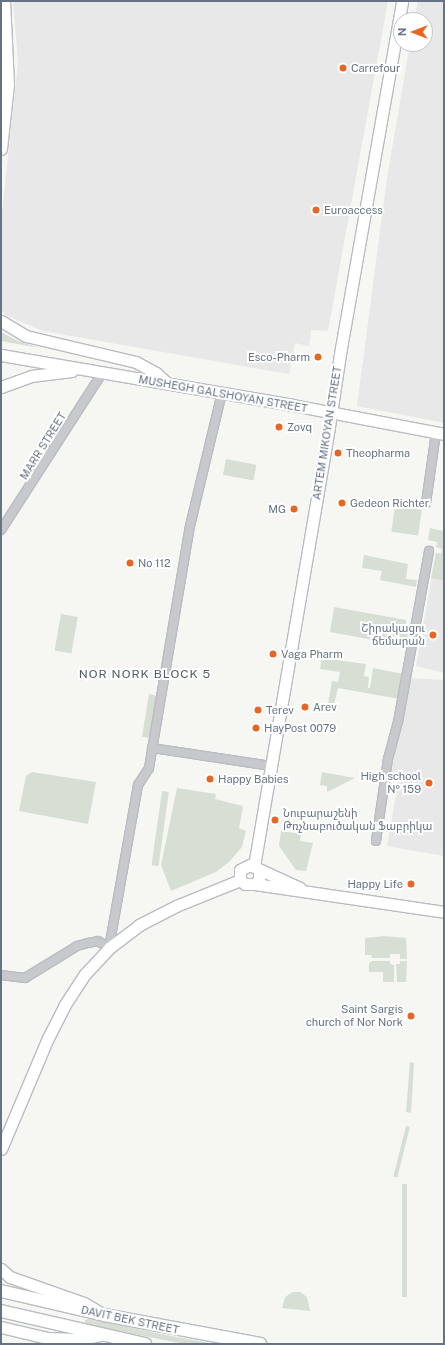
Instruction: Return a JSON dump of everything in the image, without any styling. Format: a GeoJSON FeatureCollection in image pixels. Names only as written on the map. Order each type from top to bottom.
{"type":"FeatureCollection","features":[{"type":"Feature","properties":{"kind":"main road"},"geometry":{"type":"LineString","coordinates":[[1,149],[8,84],[4,1]]}},
{"type":"Feature","properties":{"kind":"main road","name":"ARTEM MIKOYAN STREET"},"geometry":{"type":"LineString","coordinates":[[256,868],[271,766],[331,414],[340,348],[402,1]]}},
{"type":"Feature","properties":{"kind":"main road"},"geometry":{"type":"LineString","coordinates":[[1,321],[26,336],[136,362],[156,373],[167,384]]}},
{"type":"Feature","properties":{"kind":"main road","name":"MUSHEGH GALSHOYAN STREET"},"geometry":{"type":"LineString","coordinates":[[1,355],[222,393],[440,433]]}},
{"type":"Feature","properties":{"kind":"main road"},"geometry":{"type":"LineString","coordinates":[[1,387],[31,376],[84,369]]}},
{"type":"Feature","properties":{"kind":"main road"},"geometry":{"type":"LineString","coordinates":[[306,891],[256,868],[242,867],[239,873],[240,880],[245,884],[255,884],[292,891],[306,891],[444,912]]}},
{"type":"Feature","properties":{"kind":"main road"},"geometry":{"type":"LineString","coordinates":[[255,884],[259,878],[256,868]]}},
{"type":"Feature","properties":{"kind":"main road"},"geometry":{"type":"LineString","coordinates":[[1,1149],[64,1006],[85,974],[109,948],[139,926],[176,906],[240,880]]}},
{"type":"Feature","properties":{"kind":"main road"},"geometry":{"type":"LineString","coordinates":[[1,1269],[6,1276],[84,1303],[104,1315]]}},
{"type":"Feature","properties":{"kind":"main road","name":"DAVIT BEK STREET"},"geometry":{"type":"LineString","coordinates":[[1,1291],[104,1315],[260,1344]]}},
{"type":"Feature","properties":{"kind":"main road"},"geometry":{"type":"LineString","coordinates":[[77,1330],[72,1318],[75,1313],[82,1310]]}},
{"type":"Feature","properties":{"kind":"main road","name":"DAVIT BEK STREET"},"geometry":{"type":"LineString","coordinates":[[1,1311],[77,1330],[145,1344]]}},
{"type":"Feature","properties":{"kind":"main road"},"geometry":{"type":"LineString","coordinates":[[1,1327],[47,1338],[83,1339],[100,1335]]}},
{"type":"Feature","properties":{"kind":"street","name":"MARR STREET"},"geometry":{"type":"LineString","coordinates":[[1,530],[102,372]]}},
{"type":"Feature","properties":{"kind":"street"},"geometry":{"type":"LineString","coordinates":[[1,975],[25,978],[77,946],[88,943],[98,942],[109,948],[138,785],[148,768],[152,748],[190,526],[222,393]]}},
{"type":"Feature","properties":{"kind":"street"},"geometry":{"type":"LineString","coordinates":[[426,503],[440,433]]}},
{"type":"Feature","properties":{"kind":"street"},"geometry":{"type":"LineString","coordinates":[[376,841],[388,759],[398,722],[429,551]]}},
{"type":"Feature","properties":{"kind":"street"},"geometry":{"type":"LineString","coordinates":[[152,748],[271,766]]}},
{"type":"Feature","properties":{"kind":"shaded area"},"geometry":{"type":"Polygon","coordinates":[[[13,1],[388,1],[328,331],[311,330],[309,346],[295,343],[289,374],[43,331],[5,315],[1,308],[1,223],[18,62],[13,1]]]}},
{"type":"Feature","properties":{"kind":"shaded area"},"geometry":{"type":"Polygon","coordinates":[[[418,1],[444,1],[444,423],[357,406],[387,178],[409,52],[433,52],[433,12],[416,12],[418,1]]]}},
{"type":"Feature","properties":{"kind":"shaded area"},"geometry":{"type":"Polygon","coordinates":[[[1,332],[18,341],[39,348],[1,341],[1,332]]]}},
{"type":"Feature","properties":{"kind":"shaded area"},"geometry":{"type":"Polygon","coordinates":[[[226,459],[256,465],[253,481],[223,475],[226,459]]]}},
{"type":"Feature","properties":{"kind":"shaded area"},"geometry":{"type":"Polygon","coordinates":[[[395,506],[422,510],[418,536],[391,532],[395,506]]]}},
{"type":"Feature","properties":{"kind":"shaded area"},"geometry":{"type":"Polygon","coordinates":[[[430,528],[444,531],[444,581],[431,578],[436,553],[441,554],[442,549],[436,547],[437,542],[428,540],[430,528]]]}},
{"type":"Feature","properties":{"kind":"shaded area","name":"Շիրակացու ճեմարան"},"geometry":{"type":"Polygon","coordinates":[[[436,553],[444,554],[444,673],[416,666],[436,553]]]}},
{"type":"Feature","properties":{"kind":"shaded area"},"geometry":{"type":"Polygon","coordinates":[[[364,555],[408,564],[406,579],[417,580],[416,587],[380,580],[382,571],[362,568],[364,555]]]}},
{"type":"Feature","properties":{"kind":"shaded area"},"geometry":{"type":"Polygon","coordinates":[[[334,607],[406,620],[406,624],[410,625],[406,646],[330,632],[334,607]]]}},
{"type":"Feature","properties":{"kind":"shaded area"},"geometry":{"type":"Polygon","coordinates":[[[61,614],[78,617],[71,653],[55,650],[61,614]]]}},
{"type":"Feature","properties":{"kind":"shaded area"},"geometry":{"type":"Polygon","coordinates":[[[322,658],[366,664],[364,676],[369,677],[368,688],[370,688],[373,668],[404,674],[399,699],[338,688],[334,705],[328,704],[332,681],[338,682],[340,672],[320,669],[322,658]]]}},
{"type":"Feature","properties":{"kind":"shaded area"},"geometry":{"type":"Polygon","coordinates":[[[409,678],[444,680],[444,856],[387,846],[398,783],[390,780],[409,678]]]}},
{"type":"Feature","properties":{"kind":"shaded area"},"geometry":{"type":"Polygon","coordinates":[[[149,694],[158,696],[150,738],[142,737],[149,694]]]}},
{"type":"Feature","properties":{"kind":"shaded area"},"geometry":{"type":"Polygon","coordinates":[[[32,772],[96,782],[88,824],[19,811],[26,776],[32,772]]]}},
{"type":"Feature","properties":{"kind":"shaded area"},"geometry":{"type":"Polygon","coordinates":[[[322,772],[355,778],[327,792],[327,786],[320,785],[322,772]]]}},
{"type":"Feature","properties":{"kind":"shaded area"},"geometry":{"type":"Polygon","coordinates":[[[177,788],[216,794],[215,799],[243,806],[239,828],[246,831],[242,847],[229,862],[216,872],[171,891],[161,865],[177,788]]]}},
{"type":"Feature","properties":{"kind":"shaded area"},"geometry":{"type":"Polygon","coordinates":[[[162,791],[169,792],[158,866],[152,865],[162,791]]]}},
{"type":"Feature","properties":{"kind":"shaded area"},"geometry":{"type":"Polygon","coordinates":[[[281,831],[301,834],[300,841],[313,843],[306,871],[296,870],[279,846],[281,831]]]}},
{"type":"Feature","properties":{"kind":"shaded area"},"geometry":{"type":"Polygon","coordinates":[[[384,936],[406,938],[407,959],[400,959],[400,954],[390,954],[390,958],[372,958],[371,955],[365,955],[365,938],[384,936]]]}},
{"type":"Feature","properties":{"kind":"shaded area"},"geometry":{"type":"Polygon","coordinates":[[[372,961],[390,961],[390,964],[394,965],[394,982],[383,982],[383,972],[369,972],[369,963],[372,961]]]}},
{"type":"Feature","properties":{"kind":"shaded area"},"geometry":{"type":"Polygon","coordinates":[[[400,961],[407,961],[406,982],[397,982],[396,964],[400,964],[400,961]]]}},
{"type":"Feature","properties":{"kind":"shaded area"},"geometry":{"type":"Polygon","coordinates":[[[410,1062],[414,1063],[411,1113],[406,1112],[410,1062]]]}},
{"type":"Feature","properties":{"kind":"shaded area"},"geometry":{"type":"Polygon","coordinates":[[[406,1126],[410,1127],[397,1177],[393,1176],[406,1126]]]}},
{"type":"Feature","properties":{"kind":"shaded area"},"geometry":{"type":"Polygon","coordinates":[[[402,1184],[407,1184],[407,1297],[402,1297],[402,1184]]]}},
{"type":"Feature","properties":{"kind":"shaded area"},"geometry":{"type":"Polygon","coordinates":[[[293,1292],[300,1292],[307,1297],[310,1311],[282,1308],[285,1297],[293,1292]]]}},
{"type":"Feature","properties":{"kind":"shaded area"},"geometry":{"type":"Polygon","coordinates":[[[89,1319],[216,1344],[184,1344],[85,1324],[85,1320],[89,1319]]]}},
{"type":"Feature","properties":{"kind":"place","name":"Carrefour"},"geometry":{"type":"Point","coordinates":[343,68]}},
{"type":"Feature","properties":{"kind":"place","name":"Euroaccess"},"geometry":{"type":"Point","coordinates":[316,210]}},
{"type":"Feature","properties":{"kind":"place","name":"Esco-Pharm"},"geometry":{"type":"Point","coordinates":[318,357]}},
{"type":"Feature","properties":{"kind":"place","name":"Zovq"},"geometry":{"type":"Point","coordinates":[279,427]}},
{"type":"Feature","properties":{"kind":"place","name":"Theopharma"},"geometry":{"type":"Point","coordinates":[338,453]}},
{"type":"Feature","properties":{"kind":"place","name":"Gedeon Richter"},"geometry":{"type":"Point","coordinates":[342,503]}},
{"type":"Feature","properties":{"kind":"place","name":"MG"},"geometry":{"type":"Point","coordinates":[294,509]}},
{"type":"Feature","properties":{"kind":"place","name":"No 112"},"geometry":{"type":"Point","coordinates":[130,563]}},
{"type":"Feature","properties":{"kind":"place","name":"Շիրակացու ճեմարան"},"geometry":{"type":"Point","coordinates":[433,635]}},
{"type":"Feature","properties":{"kind":"place","name":"Vaga Pharm"},"geometry":{"type":"Point","coordinates":[273,654]}},
{"type":"Feature","properties":{"kind":"place","name":"Arev"},"geometry":{"type":"Point","coordinates":[305,707]}},
{"type":"Feature","properties":{"kind":"place","name":"Terev"},"geometry":{"type":"Point","coordinates":[258,710]}},
{"type":"Feature","properties":{"kind":"place","name":"HayPost 0079"},"geometry":{"type":"Point","coordinates":[256,728]}},
{"type":"Feature","properties":{"kind":"place","name":"Happy Babies"},"geometry":{"type":"Point","coordinates":[210,779]}},
{"type":"Feature","properties":{"kind":"place","name":"High school № 159"},"geometry":{"type":"Point","coordinates":[429,783]}},
{"type":"Feature","properties":{"kind":"place","name":"Նուբարաշենի Թռչնաբուծական Ֆաբրիկա"},"geometry":{"type":"Point","coordinates":[275,820]}},
{"type":"Feature","properties":{"kind":"place","name":"Happy Life"},"geometry":{"type":"Point","coordinates":[411,884]}},
{"type":"Feature","properties":{"kind":"place","name":"Saint Sargis church of Nor Nork"},"geometry":{"type":"Point","coordinates":[411,1016]}},
{"type":"Feature","properties":{"kind":"district","name":"NOR NORK BLOCK 5"},"geometry":{"type":"Point","coordinates":[145,675]}}]}
